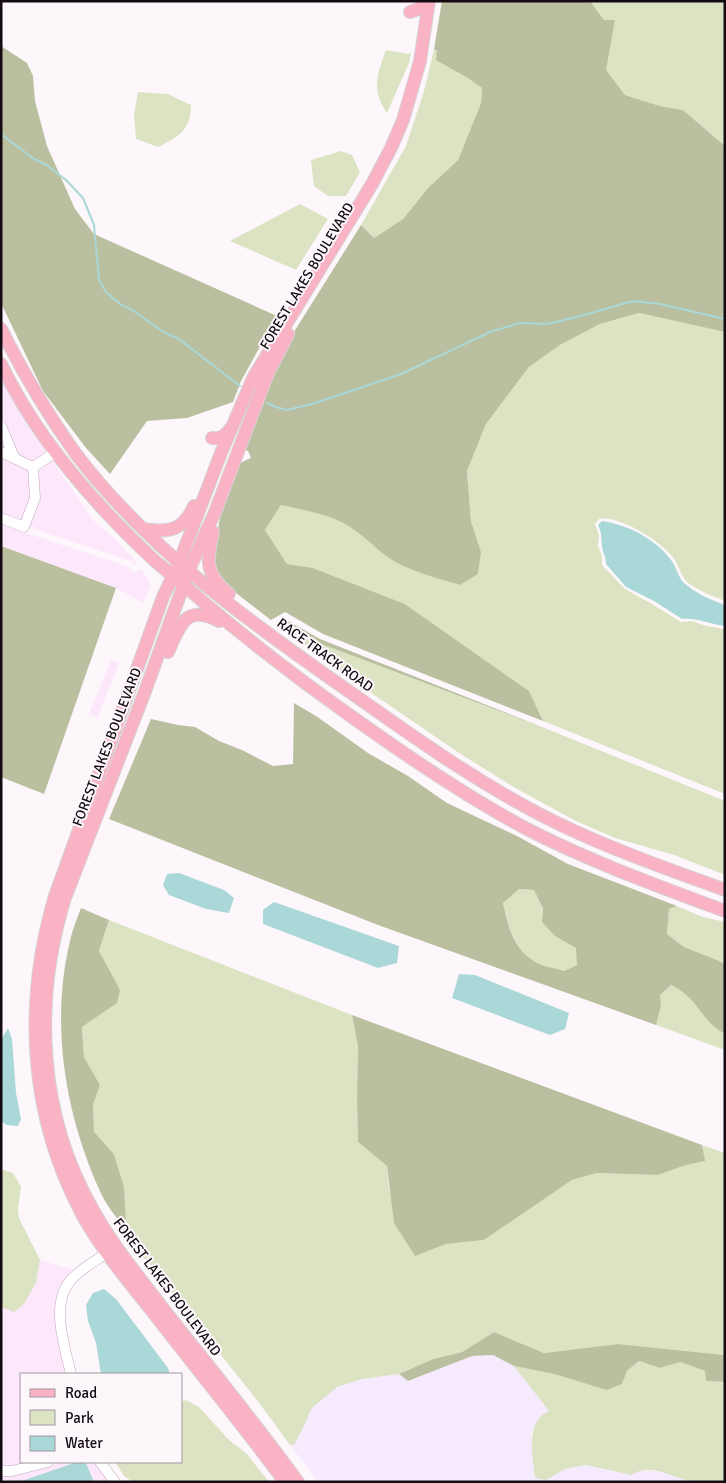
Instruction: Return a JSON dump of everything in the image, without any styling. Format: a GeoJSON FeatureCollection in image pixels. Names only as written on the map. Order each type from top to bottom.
{"type":"FeatureCollection","features":[{"type":"Feature","properties":{"kind":"main road"},"geometry":{"type":"LineString","coordinates":[[410,12],[420,8],[424,1]]}},
{"type":"Feature","properties":{"kind":"main road"},"geometry":{"type":"LineString","coordinates":[[429,1],[430,24]]}},
{"type":"Feature","properties":{"kind":"main road"},"geometry":{"type":"LineString","coordinates":[[242,453],[236,439],[254,390],[258,370],[372,184],[403,120],[430,24],[434,1]]}},
{"type":"Feature","properties":{"kind":"main road","name":"FOREST LAKES BOULEVARD"},"geometry":{"type":"LineString","coordinates":[[285,1482],[107,1253],[83,1215],[58,1160],[46,1118],[36,1058],[34,1025],[36,993],[40,958],[55,896],[172,576],[184,567],[215,512],[232,466],[242,453],[268,373],[284,341],[362,216],[402,142],[420,90],[430,24],[438,1]]}},
{"type":"Feature","properties":{"kind":"main road","name":"RACE TRACK ROAD"},"geometry":{"type":"LineString","coordinates":[[1,329],[30,386],[64,437],[90,472],[118,503],[184,567],[308,664],[433,749],[503,793],[554,822],[607,846],[725,890]]}},
{"type":"Feature","properties":{"kind":"main road"},"geometry":{"type":"LineString","coordinates":[[1,364],[24,404],[56,452],[101,507],[133,540],[236,630],[322,695],[428,769],[526,828],[578,853],[725,911]]}},
{"type":"Feature","properties":{"kind":"main road","name":"FOREST LAKES BOULEVARD"},"geometry":{"type":"LineString","coordinates":[[258,370],[221,453],[184,567],[184,585],[65,898],[50,959],[44,1025],[46,1059],[56,1115],[79,1183],[106,1232],[121,1254],[298,1482]]}},
{"type":"Feature","properties":{"kind":"main road"},"geometry":{"type":"LineString","coordinates":[[212,438],[223,436],[232,426]]}},
{"type":"Feature","properties":{"kind":"main road"},"geometry":{"type":"LineString","coordinates":[[144,530],[168,531],[174,529],[190,517],[209,471],[221,453]]}},
{"type":"Feature","properties":{"kind":"main road"},"geometry":{"type":"LineString","coordinates":[[215,512],[215,522],[208,555],[214,579],[221,587],[318,662],[332,680]]}},
{"type":"Feature","properties":{"kind":"main road"},"geometry":{"type":"LineString","coordinates":[[103,798],[112,786],[155,680],[181,624],[189,617],[201,614],[209,616],[236,630]]}},
{"type":"Feature","properties":{"kind":"main road"},"geometry":{"type":"LineString","coordinates":[[350,679],[348,685],[356,697]]}},
{"type":"Feature","properties":{"kind":"main road"},"geometry":{"type":"LineString","coordinates":[[322,695],[331,693],[341,696],[417,748],[433,749]]}},
{"type":"Feature","properties":{"kind":"street"},"geometry":{"type":"LineString","coordinates":[[1,426],[14,457]]}},
{"type":"Feature","properties":{"kind":"street"},"geometry":{"type":"LineString","coordinates":[[1,452],[33,467]]}},
{"type":"Feature","properties":{"kind":"street"},"geometry":{"type":"LineString","coordinates":[[33,467],[56,452]]}},
{"type":"Feature","properties":{"kind":"street"},"geometry":{"type":"LineString","coordinates":[[1,518],[24,527],[35,498],[33,467]]}},
{"type":"Feature","properties":{"kind":"street"},"geometry":{"type":"LineString","coordinates":[[71,1373],[61,1330],[60,1306],[69,1283],[81,1271],[107,1253]]}},
{"type":"Feature","properties":{"kind":"street"},"geometry":{"type":"LineString","coordinates":[[1,1471],[12,1471],[44,1463]]}},
{"type":"Feature","properties":{"kind":"street"},"geometry":{"type":"LineString","coordinates":[[101,1463],[115,1482]]}},
{"type":"Feature","properties":{"kind":"shaded area"},"geometry":{"type":"Polygon","coordinates":[[[1,378],[47,453],[33,462],[17,454],[1,415],[1,378]]]}},
{"type":"Feature","properties":{"kind":"shaded area"},"geometry":{"type":"Polygon","coordinates":[[[1,456],[29,469],[31,497],[21,522],[1,514],[1,456]]]}},
{"type":"Feature","properties":{"kind":"shaded area"},"geometry":{"type":"Polygon","coordinates":[[[52,460],[93,520],[117,541],[137,563],[136,565],[131,561],[28,527],[38,469],[52,460]]]}},
{"type":"Feature","properties":{"kind":"shaded area"},"geometry":{"type":"Polygon","coordinates":[[[1,525],[129,567],[135,573],[142,569],[151,586],[143,603],[116,588],[1,546],[1,525]]]}},
{"type":"Feature","properties":{"kind":"shaded area"},"geometry":{"type":"Polygon","coordinates":[[[111,660],[119,663],[97,718],[89,714],[111,660]]]}},
{"type":"Feature","properties":{"kind":"shaded area"},"geometry":{"type":"Polygon","coordinates":[[[40,1260],[75,1270],[65,1281],[55,1306],[57,1330],[67,1373],[20,1373],[20,1463],[29,1463],[1,1468],[1,1307],[14,1311],[24,1304],[36,1283],[40,1260]]]}},
{"type":"Feature","properties":{"kind":"shaded area"},"geometry":{"type":"Polygon","coordinates":[[[493,1355],[514,1366],[549,1411],[531,1434],[535,1478],[546,1480],[565,1469],[586,1465],[613,1472],[639,1470],[665,1472],[690,1482],[318,1482],[290,1445],[294,1444],[312,1408],[337,1387],[362,1379],[399,1374],[408,1381],[472,1356],[493,1355]]]}},
{"type":"Feature","properties":{"kind":"shaded area"},"geometry":{"type":"Polygon","coordinates":[[[56,1463],[74,1463],[24,1481],[1,1482],[1,1475],[56,1463]]]}},
{"type":"Feature","properties":{"kind":"shaded area"},"geometry":{"type":"Polygon","coordinates":[[[86,1463],[97,1463],[110,1482],[94,1482],[86,1463]]]}},
{"type":"Feature","properties":{"kind":"green space"},"geometry":{"type":"Polygon","coordinates":[[[442,1],[590,1],[604,20],[615,20],[606,70],[625,95],[660,106],[683,110],[725,146],[725,332],[639,313],[600,324],[560,345],[529,367],[486,424],[467,471],[471,521],[481,552],[478,574],[460,585],[423,574],[389,558],[356,531],[343,523],[320,514],[281,505],[265,530],[287,564],[313,568],[405,604],[529,691],[543,721],[323,634],[285,612],[271,620],[223,583],[213,561],[221,511],[240,463],[251,458],[248,451],[244,450],[287,343],[361,225],[374,238],[403,219],[428,188],[458,160],[481,103],[482,88],[436,60],[437,51],[434,49],[442,1]]]}},
{"type":"Feature","properties":{"kind":"green space"},"geometry":{"type":"Polygon","coordinates":[[[590,1],[725,1],[725,146],[683,110],[660,106],[625,95],[605,70],[615,20],[604,20],[590,1]]]}},
{"type":"Feature","properties":{"kind":"green space"},"geometry":{"type":"Polygon","coordinates":[[[1,46],[27,63],[33,76],[35,101],[47,146],[75,209],[94,234],[277,316],[241,381],[233,402],[187,418],[147,421],[110,474],[86,448],[43,391],[1,303],[1,46]]]}},
{"type":"Feature","properties":{"kind":"green space"},"geometry":{"type":"Polygon","coordinates":[[[434,49],[482,88],[481,103],[458,160],[428,188],[403,219],[374,238],[361,225],[406,146],[424,91],[434,49]]]}},
{"type":"Feature","properties":{"kind":"green space"},"geometry":{"type":"Polygon","coordinates":[[[386,50],[409,54],[411,52],[409,63],[387,113],[382,105],[377,89],[378,74],[386,50]]]}},
{"type":"Feature","properties":{"kind":"green space"},"geometry":{"type":"Polygon","coordinates":[[[138,92],[168,94],[191,105],[189,121],[182,132],[158,147],[136,139],[134,115],[138,92]]]}},
{"type":"Feature","properties":{"kind":"green space"},"geometry":{"type":"Polygon","coordinates":[[[341,151],[352,155],[360,172],[346,196],[328,196],[314,186],[311,160],[341,151]]]}},
{"type":"Feature","properties":{"kind":"green space"},"geometry":{"type":"Polygon","coordinates":[[[300,204],[328,219],[296,270],[230,241],[300,204]]]}},
{"type":"Feature","properties":{"kind":"green space"},"geometry":{"type":"Polygon","coordinates":[[[639,313],[725,332],[725,601],[701,591],[687,582],[668,552],[650,538],[628,525],[617,521],[599,519],[595,524],[599,535],[598,546],[602,556],[602,565],[625,589],[681,622],[692,621],[706,626],[725,629],[725,794],[543,721],[529,691],[405,604],[313,568],[287,564],[265,530],[281,505],[320,514],[349,527],[396,562],[423,574],[460,585],[481,552],[471,521],[467,471],[486,424],[529,367],[560,345],[600,324],[639,313]]]}},
{"type":"Feature","properties":{"kind":"green space"},"geometry":{"type":"Polygon","coordinates":[[[1,546],[116,588],[44,794],[1,777],[1,546]]]}},
{"type":"Feature","properties":{"kind":"green space"},"geometry":{"type":"Polygon","coordinates":[[[285,619],[320,639],[547,729],[316,642],[277,624],[285,619]]]}},
{"type":"Feature","properties":{"kind":"green space"},"geometry":{"type":"Polygon","coordinates":[[[277,624],[316,642],[547,729],[725,801],[725,875],[674,855],[615,838],[576,821],[517,789],[459,753],[354,681],[356,677],[349,674],[347,676],[277,624]]]}},
{"type":"Feature","properties":{"kind":"green space"},"geometry":{"type":"Polygon","coordinates":[[[294,703],[447,803],[517,836],[568,864],[677,906],[669,909],[667,934],[684,947],[725,964],[725,1034],[711,1024],[689,997],[671,985],[660,995],[661,1006],[656,1025],[378,925],[109,819],[151,719],[195,727],[219,741],[273,766],[293,764],[294,703]],[[519,889],[503,903],[510,930],[517,945],[529,957],[543,966],[564,971],[577,965],[576,948],[555,936],[542,922],[543,909],[534,890],[519,889]]]}},
{"type":"Feature","properties":{"kind":"green space"},"geometry":{"type":"Polygon","coordinates":[[[519,889],[534,890],[555,936],[577,948],[577,965],[564,971],[554,969],[537,963],[522,951],[513,937],[503,903],[519,889]]]}},
{"type":"Feature","properties":{"kind":"green space"},"geometry":{"type":"Polygon","coordinates":[[[677,906],[703,917],[725,922],[725,964],[684,947],[667,934],[669,909],[677,906]]]}},
{"type":"Feature","properties":{"kind":"green space"},"geometry":{"type":"Polygon","coordinates":[[[81,908],[109,920],[99,951],[120,990],[117,1003],[82,1027],[84,1057],[100,1085],[93,1105],[94,1132],[114,1154],[124,1187],[127,1237],[103,1198],[88,1162],[70,1100],[64,1068],[61,1004],[64,972],[73,929],[81,908]]]}},
{"type":"Feature","properties":{"kind":"green space"},"geometry":{"type":"Polygon","coordinates":[[[109,920],[352,1015],[358,1047],[358,1142],[387,1166],[389,1189],[415,1255],[446,1244],[484,1240],[572,1180],[597,1173],[658,1175],[704,1161],[702,1145],[725,1153],[725,1355],[618,1344],[544,1353],[494,1332],[462,1352],[433,1359],[399,1374],[362,1379],[337,1387],[312,1408],[294,1445],[290,1445],[260,1404],[144,1258],[127,1242],[124,1187],[114,1154],[94,1133],[93,1105],[100,1085],[84,1057],[82,1027],[117,1003],[108,968],[99,951],[109,920]]]}},
{"type":"Feature","properties":{"kind":"green space"},"geometry":{"type":"Polygon","coordinates":[[[671,985],[689,996],[711,1024],[725,1034],[725,1050],[656,1025],[661,1006],[660,995],[671,985]]]}},
{"type":"Feature","properties":{"kind":"green space"},"geometry":{"type":"Polygon","coordinates":[[[352,1015],[702,1145],[705,1161],[686,1165],[658,1175],[597,1173],[572,1180],[484,1240],[446,1244],[415,1256],[394,1223],[387,1166],[358,1142],[358,1047],[352,1015]]]}},
{"type":"Feature","properties":{"kind":"green space"},"geometry":{"type":"Polygon","coordinates":[[[1,1169],[13,1173],[21,1187],[18,1209],[19,1218],[40,1260],[36,1283],[24,1304],[14,1312],[1,1307],[1,1169]]]}},
{"type":"Feature","properties":{"kind":"green space"},"geometry":{"type":"Polygon","coordinates":[[[494,1332],[544,1353],[618,1344],[725,1355],[725,1382],[706,1381],[705,1371],[680,1362],[660,1368],[639,1361],[627,1371],[622,1384],[607,1390],[554,1374],[514,1366],[493,1355],[472,1356],[408,1381],[399,1374],[433,1359],[462,1352],[494,1332]]]}},
{"type":"Feature","properties":{"kind":"green space"},"geometry":{"type":"Polygon","coordinates":[[[639,1361],[660,1368],[680,1362],[705,1371],[707,1381],[725,1382],[725,1482],[689,1481],[653,1470],[645,1470],[631,1475],[586,1465],[565,1469],[546,1480],[535,1478],[532,1450],[533,1431],[541,1416],[549,1411],[514,1366],[578,1381],[622,1384],[627,1371],[639,1361]]]}},
{"type":"Feature","properties":{"kind":"green space"},"geometry":{"type":"Polygon","coordinates":[[[186,1400],[199,1407],[229,1440],[246,1453],[269,1482],[133,1482],[124,1476],[116,1463],[182,1463],[182,1402],[186,1400]]]}},
{"type":"Feature","properties":{"kind":"water"},"geometry":{"type":"Polygon","coordinates":[[[602,521],[621,525],[657,545],[671,560],[684,583],[703,596],[725,605],[725,626],[682,619],[654,601],[626,587],[606,564],[598,525],[602,521]]]}},
{"type":"Feature","properties":{"kind":"water"},"geometry":{"type":"Polygon","coordinates":[[[179,873],[224,890],[234,898],[229,913],[206,909],[169,895],[163,885],[167,874],[179,873]]]}},
{"type":"Feature","properties":{"kind":"water"},"geometry":{"type":"Polygon","coordinates":[[[274,902],[399,946],[397,963],[378,968],[263,924],[263,910],[274,902]]]}},
{"type":"Feature","properties":{"kind":"water"},"geometry":{"type":"Polygon","coordinates":[[[459,974],[475,975],[569,1013],[565,1029],[550,1035],[452,998],[459,974]]]}},
{"type":"Feature","properties":{"kind":"water"},"geometry":{"type":"Polygon","coordinates":[[[8,1028],[12,1039],[16,1093],[21,1119],[18,1126],[6,1125],[1,1121],[1,1040],[8,1028]]]}},
{"type":"Feature","properties":{"kind":"water"},"geometry":{"type":"Polygon","coordinates":[[[104,1289],[116,1299],[168,1368],[170,1373],[101,1373],[96,1343],[88,1321],[86,1305],[93,1293],[104,1289]]]}},
{"type":"Feature","properties":{"kind":"water"},"geometry":{"type":"Polygon","coordinates":[[[74,1463],[86,1463],[94,1482],[19,1482],[74,1463]]]}},
{"type":"Feature","properties":{"kind":"waterway"},"geometry":{"type":"LineString","coordinates":[[1,134],[34,159],[47,165],[66,180],[83,198],[94,225],[99,280],[106,292],[120,304],[134,311],[163,332],[179,339],[240,386]]}},
{"type":"Feature","properties":{"kind":"waterway"},"geometry":{"type":"LineString","coordinates":[[267,403],[287,410],[312,404],[401,374],[490,332],[520,323],[547,324],[633,301],[660,304],[725,319]]}}]}
